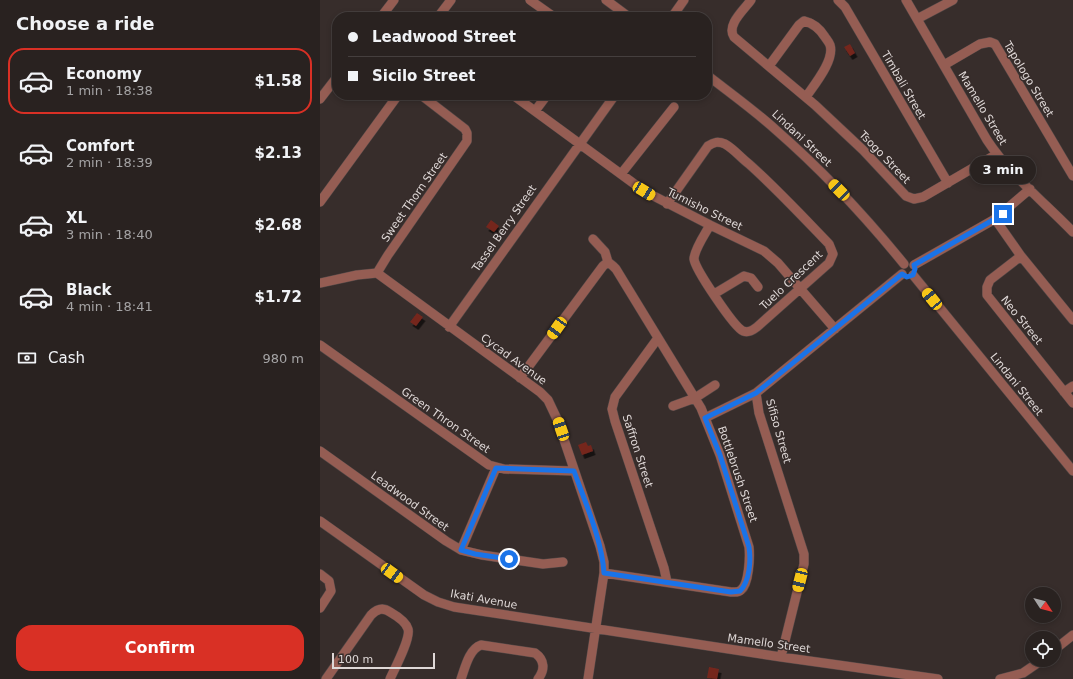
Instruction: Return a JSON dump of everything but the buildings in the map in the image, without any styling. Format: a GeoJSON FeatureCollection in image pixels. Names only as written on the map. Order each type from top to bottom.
{"type":"FeatureCollection","features":[{"type":"Feature","properties":{"kind":"street"},"geometry":{"type":"LineString","coordinates":[[386,12],[394,0]]}},
{"type":"Feature","properties":{"kind":"street"},"geometry":{"type":"LineString","coordinates":[[442,12],[451,0]]}},
{"type":"Feature","properties":{"kind":"street"},"geometry":{"type":"LineString","coordinates":[[530,0],[547,12]]}},
{"type":"Feature","properties":{"kind":"street"},"geometry":{"type":"LineString","coordinates":[[606,0],[622,12]]}},
{"type":"Feature","properties":{"kind":"street"},"geometry":{"type":"LineString","coordinates":[[676,12],[684,0]]}},
{"type":"Feature","properties":{"kind":"street","name":"Tsogo Street"},"geometry":{"type":"LineString","coordinates":[[751,0],[732,26],[732,34],[738,41],[806,97],[863,150],[906,196],[914,199],[923,197],[997,154]]}},
{"type":"Feature","properties":{"kind":"street","name":"Timbali Street"},"geometry":{"type":"LineString","coordinates":[[838,0],[844,7],[948,183]]}},
{"type":"Feature","properties":{"kind":"street","name":"Mamello Street"},"geometry":{"type":"LineString","coordinates":[[906,0],[987,140],[997,154],[1073,232]]}},
{"type":"Feature","properties":{"kind":"street"},"geometry":{"type":"LineString","coordinates":[[917,19],[953,0]]}},
{"type":"Feature","properties":{"kind":"street"},"geometry":{"type":"LineString","coordinates":[[769,66],[799,26],[804,22],[811,23],[822,32],[830,46],[831,54],[826,67],[806,97]]}},
{"type":"Feature","properties":{"kind":"street","name":"Tapologo Street"},"geometry":{"type":"LineString","coordinates":[[944,65],[980,44],[990,42],[995,44],[1073,176]]}},
{"type":"Feature","properties":{"kind":"street","name":"Lindani Street"},"geometry":{"type":"LineString","coordinates":[[712,79],[760,116],[813,164],[854,205],[904,264]]}},
{"type":"Feature","properties":{"kind":"street"},"geometry":{"type":"LineString","coordinates":[[320,99],[332,83]]}},
{"type":"Feature","properties":{"kind":"street"},"geometry":{"type":"LineString","coordinates":[[320,202],[394,100]]}},
{"type":"Feature","properties":{"kind":"street","name":"Sweet Thorn Street"},"geometry":{"type":"LineString","coordinates":[[377,273],[388,255],[466,145],[468,137],[467,133],[461,126],[427,100]]}},
{"type":"Feature","properties":{"kind":"street","name":"Tumisho Street"},"geometry":{"type":"LineString","coordinates":[[520,100],[644,191],[667,204],[764,251],[778,263],[800,290],[836,329]]}},
{"type":"Feature","properties":{"kind":"street"},"geometry":{"type":"LineString","coordinates":[[535,111],[543,100]]}},
{"type":"Feature","properties":{"kind":"street","name":"Tassel Berry Street"},"geometry":{"type":"LineString","coordinates":[[449,327],[611,100]]}},
{"type":"Feature","properties":{"kind":"street"},"geometry":{"type":"LineString","coordinates":[[621,174],[674,107]]}},
{"type":"Feature","properties":{"kind":"street","name":"Tuelo Crescent"},"geometry":{"type":"LineString","coordinates":[[667,204],[708,146],[716,142],[725,144],[800,213],[832,249],[833,254],[829,263],[800,290],[757,327],[746,331],[734,324],[698,269],[694,258],[695,253],[710,225]]}},
{"type":"Feature","properties":{"kind":"street"},"geometry":{"type":"LineString","coordinates":[[914,265],[995,219],[1030,189]]}},
{"type":"Feature","properties":{"kind":"street"},"geometry":{"type":"LineString","coordinates":[[995,219],[1021,256],[1073,320]]}},
{"type":"Feature","properties":{"kind":"street","name":"Bottlebrush Street"},"geometry":{"type":"LineString","coordinates":[[593,239],[604,252],[695,398],[720,455],[749,547],[750,561],[746,581],[743,588],[737,592],[667,582]]}},
{"type":"Feature","properties":{"kind":"street","name":"Neo Street"},"geometry":{"type":"LineString","coordinates":[[1021,256],[990,280],[987,287],[987,295],[1073,403]]}},
{"type":"Feature","properties":{"kind":"street"},"geometry":{"type":"LineString","coordinates":[[909,262],[914,265],[915,269],[913,275],[907,277],[902,274],[901,268],[904,264],[909,262]]}},
{"type":"Feature","properties":{"kind":"street"},"geometry":{"type":"LineString","coordinates":[[520,378],[603,266],[611,264]]}},
{"type":"Feature","properties":{"kind":"street"},"geometry":{"type":"LineString","coordinates":[[320,282],[356,275],[377,273]]}},
{"type":"Feature","properties":{"kind":"street","name":"Cycad Avenue"},"geometry":{"type":"LineString","coordinates":[[377,273],[540,392],[551,405],[600,546],[604,562],[604,573],[588,679]]}},
{"type":"Feature","properties":{"kind":"street","name":"Sifiso Street"},"geometry":{"type":"LineString","coordinates":[[781,657],[804,564],[804,554],[760,418],[756,393],[902,274]]}},
{"type":"Feature","properties":{"kind":"street","name":"Lindani Street"},"geometry":{"type":"LineString","coordinates":[[913,275],[1073,471]]}},
{"type":"Feature","properties":{"kind":"street"},"geometry":{"type":"LineString","coordinates":[[714,294],[744,276],[751,278],[758,287]]}},
{"type":"Feature","properties":{"kind":"street","name":"Saffron Street"},"geometry":{"type":"LineString","coordinates":[[658,338],[618,391],[612,403],[612,409],[664,568],[667,582]]}},
{"type":"Feature","properties":{"kind":"street","name":"Green Thron Street"},"geometry":{"type":"LineString","coordinates":[[320,344],[481,460],[496,468],[574,471]]}},
{"type":"Feature","properties":{"kind":"street"},"geometry":{"type":"LineString","coordinates":[[673,406],[695,398],[715,385]]}},
{"type":"Feature","properties":{"kind":"street"},"geometry":{"type":"LineString","coordinates":[[1064,392],[1073,386]]}},
{"type":"Feature","properties":{"kind":"street"},"geometry":{"type":"LineString","coordinates":[[705,418],[756,393]]}},
{"type":"Feature","properties":{"kind":"street","name":"Leadwood Street"},"geometry":{"type":"LineString","coordinates":[[320,451],[446,541],[461,550],[482,555],[536,563],[550,564],[563,562]]}},
{"type":"Feature","properties":{"kind":"street"},"geometry":{"type":"LineString","coordinates":[[461,550],[496,468]]}},
{"type":"Feature","properties":{"kind":"street","name":"Ikati Avenue"},"geometry":{"type":"LineString","coordinates":[[320,521],[416,590],[438,602],[471,611],[596,628]]}},
{"type":"Feature","properties":{"kind":"street"},"geometry":{"type":"LineString","coordinates":[[604,573],[667,582]]}},
{"type":"Feature","properties":{"kind":"street"},"geometry":{"type":"LineString","coordinates":[[320,574],[329,582],[331,591],[320,608]]}},
{"type":"Feature","properties":{"kind":"street"},"geometry":{"type":"LineString","coordinates":[[326,679],[371,615],[375,611],[383,609],[391,612],[403,621],[409,633],[390,679]]}},
{"type":"Feature","properties":{"kind":"street","name":"Mamello Street"},"geometry":{"type":"LineString","coordinates":[[596,628],[781,657],[938,679]]}},
{"type":"Feature","properties":{"kind":"street"},"geometry":{"type":"LineString","coordinates":[[1061,644],[1073,635]]}},
{"type":"Feature","properties":{"kind":"street"},"geometry":{"type":"LineString","coordinates":[[461,679],[472,654],[477,647],[482,645],[535,653],[541,658],[543,663],[543,668],[538,679]]}},
{"type":"Feature","properties":{"kind":"street"},"geometry":{"type":"LineString","coordinates":[[1000,679],[1023,673],[1032,667]]}},
{"type":"Feature","properties":{"kind":"route"},"geometry":{"type":"LineString","coordinates":[[509,559],[475,554],[461,550],[496,468],[574,471],[600,546],[604,562],[604,573],[731,592],[740,591],[745,585],[746,581],[750,561],[749,547],[720,455],[705,418],[756,393],[902,274],[907,277],[913,275],[915,269],[914,265],[1003,214]]}}]}
